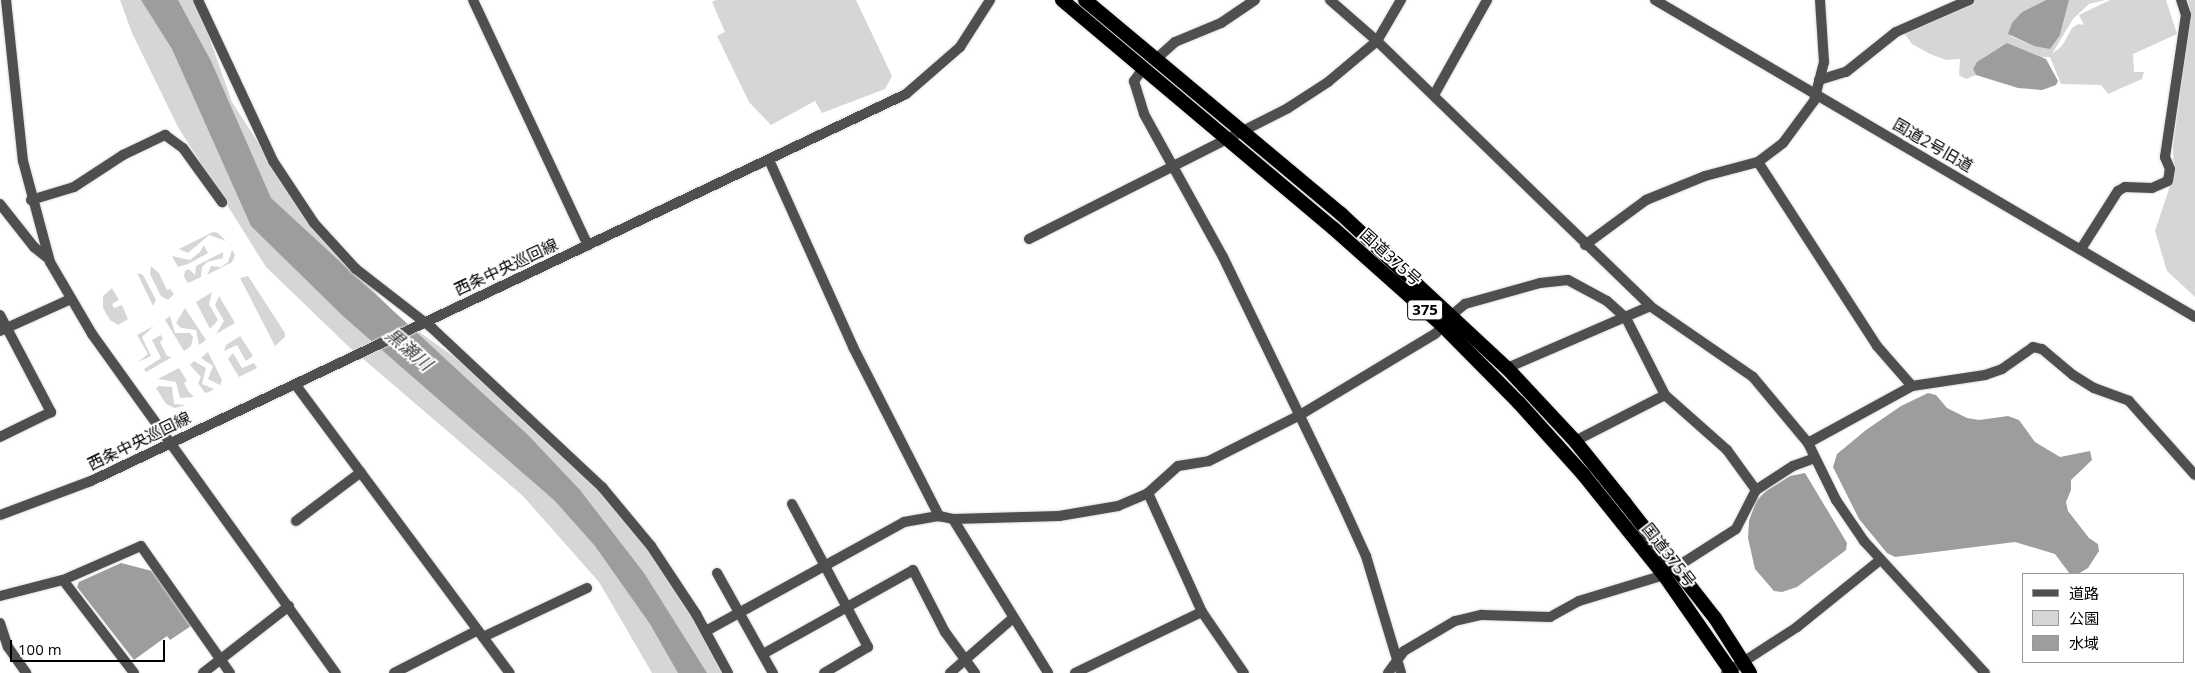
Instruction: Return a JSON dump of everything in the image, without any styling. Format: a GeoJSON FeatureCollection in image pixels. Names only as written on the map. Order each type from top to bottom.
{"type":"FeatureCollection","features":[{"type":"Feature","properties":{"kind":"highway","name":"国道375号"},"geometry":{"type":"LineString","coordinates":[[1062,0],[1142,70],[1333,228],[1443,326],[1520,402],[1583,474],[1664,575],[1729,672]]}},
{"type":"Feature","properties":{"kind":"highway","name":"国道375号"},"geometry":{"type":"LineString","coordinates":[[1087,0],[1154,60],[1341,214],[1453,314],[1507,368],[1575,441],[1676,567],[1746,668]]}},
{"type":"Feature","properties":{"kind":"street"},"geometry":{"type":"LineString","coordinates":[[6,0],[23,161],[31,200],[49,259],[71,299],[169,443],[336,673]]}},
{"type":"Feature","properties":{"kind":"street"},"geometry":{"type":"LineString","coordinates":[[198,0],[273,161],[314,223],[356,269],[424,322],[602,487],[651,546],[706,631],[728,673]]}},
{"type":"Feature","properties":{"kind":"street"},"geometry":{"type":"LineString","coordinates":[[473,0],[588,245]]}},
{"type":"Feature","properties":{"kind":"street","name":"西条中央巡回線"},"geometry":{"type":"LineString","coordinates":[[0,514],[91,481],[424,322],[770,162],[906,94],[960,47],[990,0]]}},
{"type":"Feature","properties":{"kind":"street"},"geometry":{"type":"LineString","coordinates":[[1154,60],[1175,42],[1221,22],[1255,0]]}},
{"type":"Feature","properties":{"kind":"street"},"geometry":{"type":"LineString","coordinates":[[1330,0],[1377,41],[1585,245],[1650,306],[1753,377],[1808,443],[1836,500],[1880,560],[1908,586],[1985,673]]}},
{"type":"Feature","properties":{"kind":"street"},"geometry":{"type":"LineString","coordinates":[[1030,239],[1174,165],[1244,133],[1328,82],[1377,41],[1401,0]]}},
{"type":"Feature","properties":{"kind":"street"},"geometry":{"type":"LineString","coordinates":[[1434,96],[1487,0]]}},
{"type":"Feature","properties":{"kind":"street","name":"国道2号旧道"},"geometry":{"type":"LineString","coordinates":[[1655,0],[2195,317]]}},
{"type":"Feature","properties":{"kind":"street"},"geometry":{"type":"LineString","coordinates":[[1585,245],[1646,200],[1667,190],[1758,162],[1783,143],[1814,102],[1814,93],[1824,62],[1820,0]]}},
{"type":"Feature","properties":{"kind":"street"},"geometry":{"type":"LineString","coordinates":[[1819,80],[1846,72],[1896,32],[1968,0]]}},
{"type":"Feature","properties":{"kind":"street"},"geometry":{"type":"LineString","coordinates":[[2081,249],[2118,192],[2125,187],[2152,188],[2168,181],[2170,169],[2165,157],[2186,15],[2182,0]]}},
{"type":"Feature","properties":{"kind":"street"},"geometry":{"type":"LineString","coordinates":[[1142,70],[1134,81],[1135,92],[1223,256],[1366,556],[1395,661],[1401,673]]}},
{"type":"Feature","properties":{"kind":"street"},"geometry":{"type":"LineString","coordinates":[[31,200],[74,187],[123,155],[165,135],[183,148],[222,202]]}},
{"type":"Feature","properties":{"kind":"street"},"geometry":{"type":"LineString","coordinates":[[770,162],[853,346],[939,516]]}},
{"type":"Feature","properties":{"kind":"street"},"geometry":{"type":"LineString","coordinates":[[1758,162],[1877,346],[1912,386]]}},
{"type":"Feature","properties":{"kind":"street"},"geometry":{"type":"LineString","coordinates":[[0,204],[34,247],[49,259]]}},
{"type":"Feature","properties":{"kind":"street"},"geometry":{"type":"LineString","coordinates":[[1453,314],[1464,304],[1540,283],[1563,280],[1608,301],[1626,318],[1665,395],[1727,450],[1756,490]]}},
{"type":"Feature","properties":{"kind":"street"},"geometry":{"type":"LineString","coordinates":[[3,329],[71,299]]}},
{"type":"Feature","properties":{"kind":"street"},"geometry":{"type":"LineString","coordinates":[[1507,368],[1650,306]]}},
{"type":"Feature","properties":{"kind":"street"},"geometry":{"type":"LineString","coordinates":[[0,315],[3,329],[51,412],[0,437]]}},
{"type":"Feature","properties":{"kind":"street"},"geometry":{"type":"LineString","coordinates":[[706,631],[904,522],[939,516],[953,519],[1059,516],[1118,506],[1148,493],[1178,466],[1209,461],[1300,415],[1435,334],[1443,326]]}},
{"type":"Feature","properties":{"kind":"street"},"geometry":{"type":"LineString","coordinates":[[1808,443],[1912,386],[1985,375],[2002,369],[2033,347],[2042,349],[2094,388],[2129,401],[2195,475]]}},
{"type":"Feature","properties":{"kind":"street"},"geometry":{"type":"LineString","coordinates":[[295,384],[510,673]]}},
{"type":"Feature","properties":{"kind":"street"},"geometry":{"type":"LineString","coordinates":[[1575,441],[1665,395]]}},
{"type":"Feature","properties":{"kind":"street"},"geometry":{"type":"LineString","coordinates":[[1388,673],[1404,650],[1455,621],[1482,615],[1550,617],[1579,602],[1664,575],[1736,529],[1756,490],[1793,466],[1815,458]]}},
{"type":"Feature","properties":{"kind":"street"},"geometry":{"type":"LineString","coordinates":[[296,521],[361,472]]}},
{"type":"Feature","properties":{"kind":"street"},"geometry":{"type":"LineString","coordinates":[[1148,493],[1202,612],[1244,673]]}},
{"type":"Feature","properties":{"kind":"street"},"geometry":{"type":"LineString","coordinates":[[792,504],[868,648],[824,673]]}},
{"type":"Feature","properties":{"kind":"street"},"geometry":{"type":"LineString","coordinates":[[953,519],[1048,673]]}},
{"type":"Feature","properties":{"kind":"street"},"geometry":{"type":"LineString","coordinates":[[0,596],[63,580],[141,546],[230,673]]}},
{"type":"Feature","properties":{"kind":"street"},"geometry":{"type":"LineString","coordinates":[[1729,672],[1746,668],[1880,560]]}},
{"type":"Feature","properties":{"kind":"street"},"geometry":{"type":"LineString","coordinates":[[763,654],[913,570],[945,632],[975,673]]}},
{"type":"Feature","properties":{"kind":"street"},"geometry":{"type":"LineString","coordinates":[[717,573],[773,673]]}},
{"type":"Feature","properties":{"kind":"street"},"geometry":{"type":"LineString","coordinates":[[63,580],[134,673]]}},
{"type":"Feature","properties":{"kind":"street"},"geometry":{"type":"LineString","coordinates":[[394,673],[587,588]]}},
{"type":"Feature","properties":{"kind":"street"},"geometry":{"type":"LineString","coordinates":[[203,673],[289,606]]}},
{"type":"Feature","properties":{"kind":"street"},"geometry":{"type":"LineString","coordinates":[[1075,673],[1202,612]]}},
{"type":"Feature","properties":{"kind":"street"},"geometry":{"type":"LineString","coordinates":[[950,673],[1013,618]]}},
{"type":"Feature","properties":{"kind":"street"},"geometry":{"type":"LineString","coordinates":[[0,623],[8,646],[26,673]]}},
{"type":"Feature","properties":{"kind":"green space"},"geometry":{"type":"Polygon","coordinates":[[[120,0],[196,0],[232,102],[303,213],[398,317],[498,388],[581,468],[657,554],[723,673],[652,673],[599,582],[523,496],[348,346],[266,267],[178,127],[132,33],[120,0]]]}},
{"type":"Feature","properties":{"kind":"green space"},"geometry":{"type":"Polygon","coordinates":[[[716,0],[856,0],[892,76],[885,89],[822,113],[815,101],[771,125],[749,102],[717,36],[725,32],[712,2],[716,0]]]}},
{"type":"Feature","properties":{"kind":"green space"},"geometry":{"type":"Polygon","coordinates":[[[1973,0],[2046,0],[2022,12],[2010,36],[2034,46],[2060,35],[2069,0],[2105,0],[2089,4],[2073,19],[2052,54],[2062,46],[2072,28],[2078,24],[2084,25],[2079,15],[2110,0],[2166,0],[2177,34],[2133,54],[2134,72],[2144,72],[2142,79],[2108,94],[2101,85],[2061,84],[2050,57],[2041,57],[2007,43],[1973,69],[1976,75],[1966,79],[1959,75],[1960,59],[1946,60],[1930,54],[1912,44],[1904,33],[1973,0]]]}},
{"type":"Feature","properties":{"kind":"green space"},"geometry":{"type":"Polygon","coordinates":[[[2188,0],[2195,0],[2195,297],[2167,271],[2155,231],[2174,174],[2173,147],[2191,13],[2188,0]]]}},
{"type":"Feature","properties":{"kind":"green space"},"geometry":{"type":"Polygon","coordinates":[[[213,232],[218,233],[226,241],[209,235],[188,253],[179,249],[213,232]]]}},
{"type":"Feature","properties":{"kind":"green space"},"geometry":{"type":"Polygon","coordinates":[[[204,245],[208,253],[188,264],[178,267],[172,256],[190,260],[200,252],[204,245]]]}},
{"type":"Feature","properties":{"kind":"green space"},"geometry":{"type":"Polygon","coordinates":[[[232,250],[235,255],[232,262],[207,275],[211,266],[221,267],[228,262],[232,250]]]}},
{"type":"Feature","properties":{"kind":"green space"},"geometry":{"type":"Polygon","coordinates":[[[223,252],[223,258],[207,262],[202,267],[201,277],[188,283],[184,277],[185,271],[189,269],[195,275],[196,266],[223,252]]]}},
{"type":"Feature","properties":{"kind":"green space"},"geometry":{"type":"Polygon","coordinates":[[[151,266],[159,273],[167,290],[170,289],[174,294],[168,300],[161,296],[150,274],[151,266]]]}},
{"type":"Feature","properties":{"kind":"green space"},"geometry":{"type":"Polygon","coordinates":[[[137,273],[143,275],[156,300],[153,306],[137,273]]]}},
{"type":"Feature","properties":{"kind":"green space"},"geometry":{"type":"Polygon","coordinates":[[[248,276],[285,333],[285,337],[275,346],[240,278],[248,276]]]}},
{"type":"Feature","properties":{"kind":"green space"},"geometry":{"type":"Polygon","coordinates":[[[112,288],[119,300],[112,304],[114,308],[122,305],[128,319],[118,325],[110,320],[103,308],[103,296],[112,288]]]}},
{"type":"Feature","properties":{"kind":"green space"},"geometry":{"type":"Polygon","coordinates":[[[212,292],[209,304],[218,320],[210,329],[196,302],[212,292]]]}},
{"type":"Feature","properties":{"kind":"green space"},"geometry":{"type":"Polygon","coordinates":[[[219,296],[235,323],[216,334],[224,321],[215,305],[219,296]]]}},
{"type":"Feature","properties":{"kind":"green space"},"geometry":{"type":"Polygon","coordinates":[[[185,308],[206,340],[199,345],[196,330],[181,328],[176,323],[185,308]]]}},
{"type":"Feature","properties":{"kind":"green space"},"geometry":{"type":"Polygon","coordinates":[[[170,316],[175,333],[190,333],[193,337],[191,346],[184,351],[165,320],[170,316]]]}},
{"type":"Feature","properties":{"kind":"green space"},"geometry":{"type":"Polygon","coordinates":[[[154,326],[142,337],[151,356],[138,362],[148,354],[137,335],[154,326]]]}},
{"type":"Feature","properties":{"kind":"green space"},"geometry":{"type":"Polygon","coordinates":[[[161,335],[163,339],[160,342],[167,356],[172,357],[146,372],[144,369],[161,358],[152,340],[161,335]]]}},
{"type":"Feature","properties":{"kind":"green space"},"geometry":{"type":"Polygon","coordinates":[[[240,336],[253,356],[246,361],[237,345],[224,351],[226,345],[240,336]]]}},
{"type":"Feature","properties":{"kind":"green space"},"geometry":{"type":"Polygon","coordinates":[[[208,352],[222,380],[220,385],[208,379],[213,366],[201,358],[208,352]]]}},
{"type":"Feature","properties":{"kind":"green space"},"geometry":{"type":"Polygon","coordinates":[[[233,353],[242,368],[254,363],[257,368],[239,377],[228,359],[233,353]]]}},
{"type":"Feature","properties":{"kind":"green space"},"geometry":{"type":"Polygon","coordinates":[[[194,361],[206,368],[202,384],[214,389],[209,392],[205,393],[198,383],[201,377],[190,365],[194,361]]]}},
{"type":"Feature","properties":{"kind":"green space"},"geometry":{"type":"Polygon","coordinates":[[[179,368],[187,381],[184,383],[188,391],[194,397],[180,398],[176,382],[158,379],[179,368]]]}},
{"type":"Feature","properties":{"kind":"green space"},"geometry":{"type":"Polygon","coordinates":[[[159,386],[172,387],[174,404],[186,405],[175,408],[166,404],[156,388],[159,386]]]}},
{"type":"Feature","properties":{"kind":"water","name":"黒瀬川"},"geometry":{"type":"Polygon","coordinates":[[[141,0],[178,0],[211,61],[271,198],[528,435],[580,490],[644,573],[707,673],[678,673],[650,624],[595,546],[555,501],[344,317],[251,226],[172,49],[141,0]]]}},
{"type":"Feature","properties":{"kind":"water"},"geometry":{"type":"Polygon","coordinates":[[[2046,0],[2069,0],[2060,35],[2050,49],[2034,46],[2008,34],[2012,23],[2022,12],[2046,0]]]}},
{"type":"Feature","properties":{"kind":"water"},"geometry":{"type":"Polygon","coordinates":[[[2007,43],[2046,59],[2058,81],[2056,85],[2042,90],[2018,88],[1976,75],[1973,69],[1977,62],[2007,43]]]}},
{"type":"Feature","properties":{"kind":"water"},"geometry":{"type":"Polygon","coordinates":[[[1928,393],[1936,395],[1947,408],[1967,418],[1979,420],[2008,416],[2019,420],[2035,442],[2060,457],[2090,451],[2092,460],[2071,480],[2071,490],[2066,502],[2068,511],[2089,538],[2098,544],[2099,551],[2088,568],[2080,573],[2069,573],[2055,554],[2015,542],[1895,557],[1887,553],[1859,519],[1833,467],[1837,454],[1866,430],[1901,406],[1928,393]]]}},
{"type":"Feature","properties":{"kind":"water"},"geometry":{"type":"Polygon","coordinates":[[[1805,473],[1847,543],[1846,550],[1797,587],[1782,592],[1774,591],[1755,569],[1748,538],[1749,521],[1756,501],[1766,491],[1790,476],[1805,473]]]}},
{"type":"Feature","properties":{"kind":"water"},"geometry":{"type":"Polygon","coordinates":[[[121,563],[152,571],[191,626],[170,640],[167,636],[134,660],[77,587],[79,582],[121,563]]]}}]}
